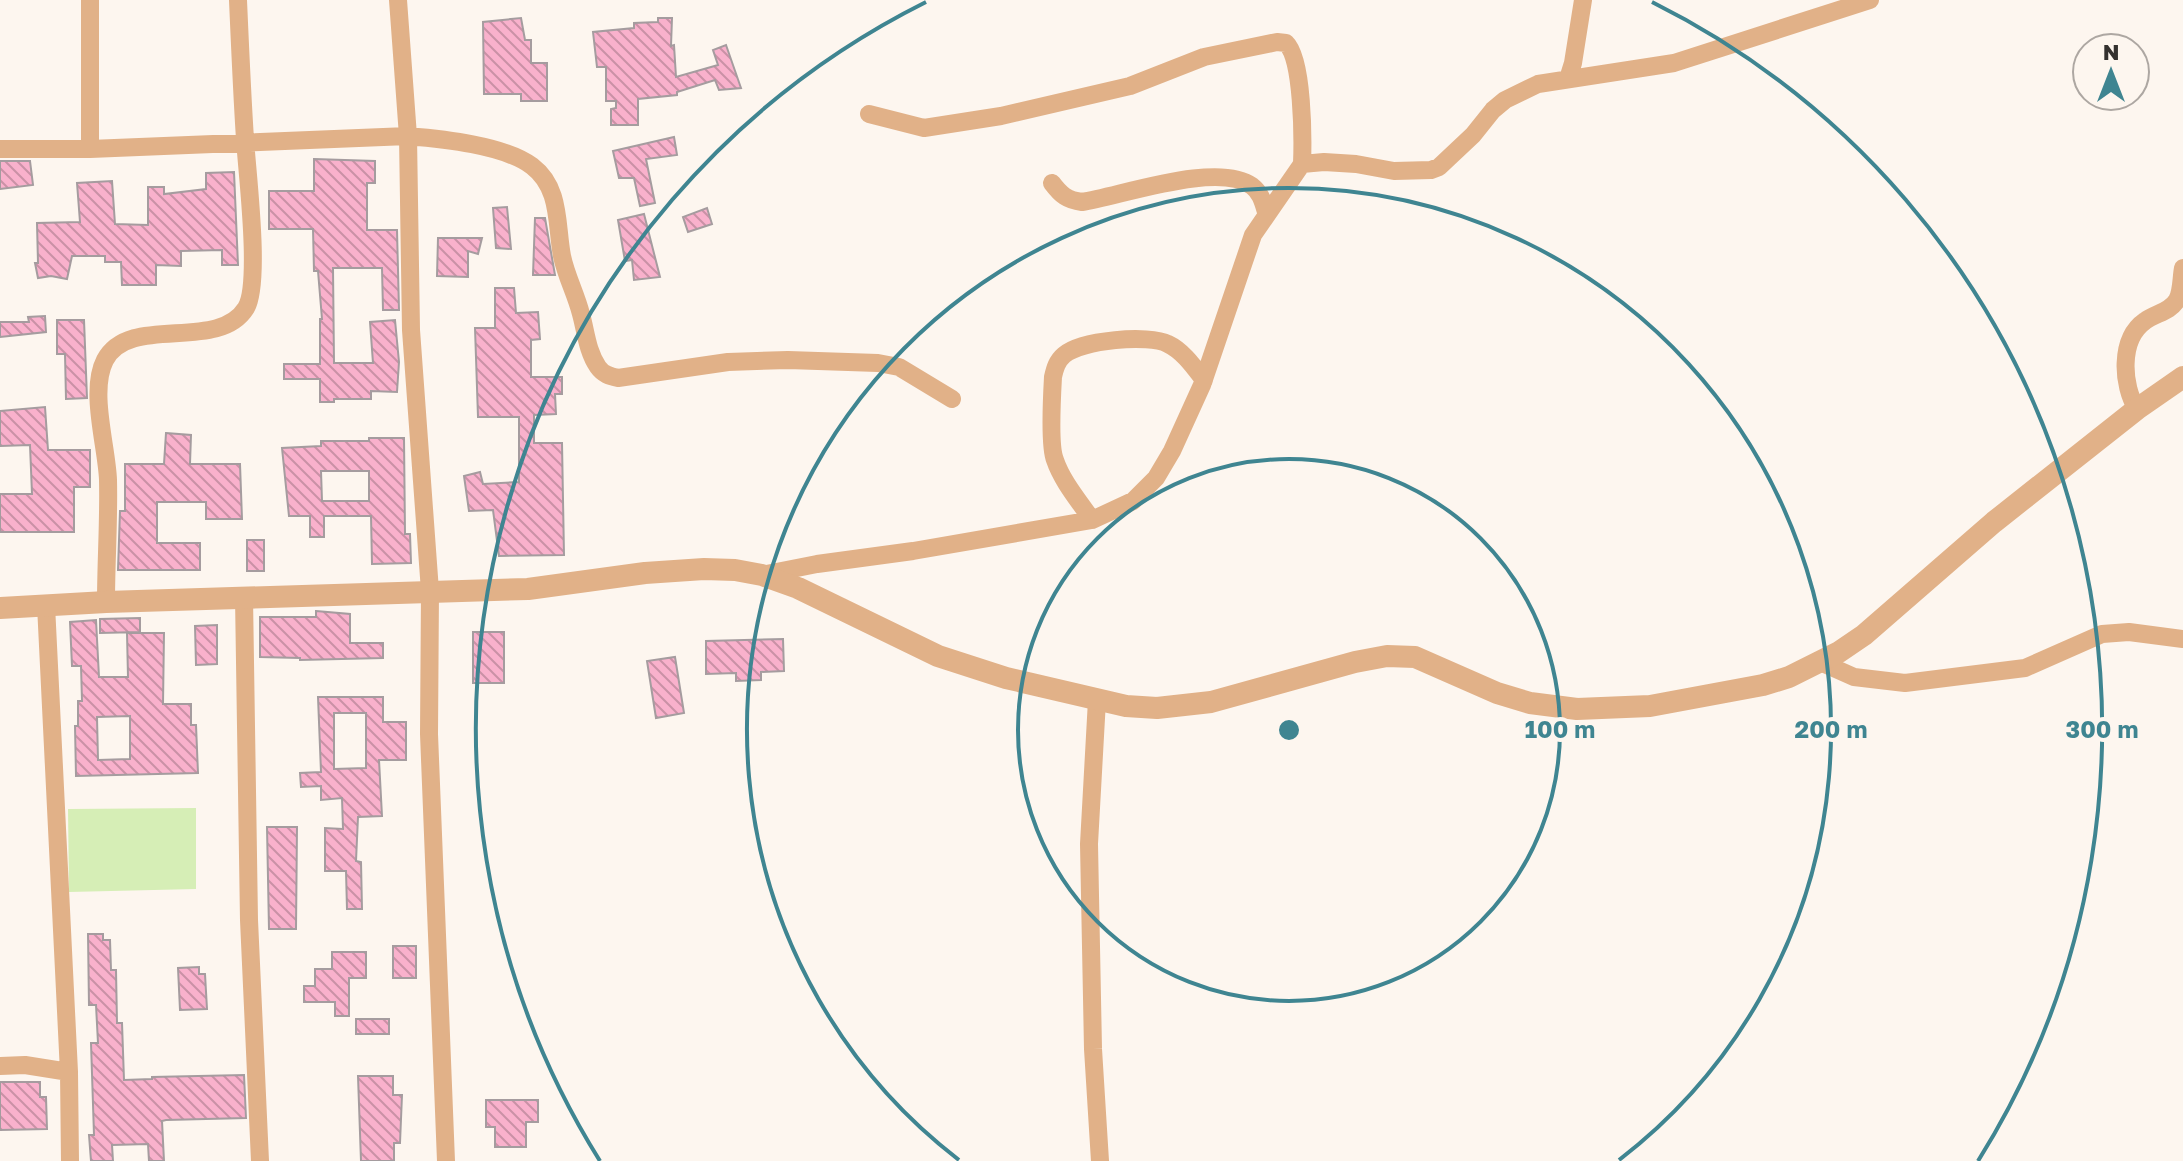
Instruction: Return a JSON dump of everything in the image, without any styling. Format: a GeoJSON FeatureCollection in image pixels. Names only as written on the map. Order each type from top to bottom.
{"type":"FeatureCollection","features":[{"type":"Feature","properties":{"kind":"street"},"geometry":{"type":"LineString","coordinates":[[90,0],[90,149]]}},
{"type":"Feature","properties":{"kind":"street"},"geometry":{"type":"LineString","coordinates":[[106,602],[108,477],[100,398],[101,373],[106,360],[116,346],[132,339],[223,327],[237,319],[247,307],[251,293],[252,255],[238,0]]}},
{"type":"Feature","properties":{"kind":"street"},"geometry":{"type":"LineString","coordinates":[[398,0],[408,136],[411,330],[430,591],[429,734],[446,1161]]}},
{"type":"Feature","properties":{"kind":"street"},"geometry":{"type":"LineString","coordinates":[[1568,79],[1583,0]]}},
{"type":"Feature","properties":{"kind":"street"},"geometry":{"type":"LineString","coordinates":[[1302,164],[1324,162],[1394,171],[1431,170],[1439,167],[1473,135],[1505,100],[1538,84],[1674,63],[1870,0]]}},
{"type":"Feature","properties":{"kind":"street"},"geometry":{"type":"LineString","coordinates":[[762,575],[1092,520],[1133,501],[1156,478],[1172,451],[1204,380],[1253,235],[1302,164],[1303,125],[1294,54],[1286,43],[1277,42],[1184,62],[1130,86],[1001,116],[924,128],[869,114]]}},
{"type":"Feature","properties":{"kind":"street"},"geometry":{"type":"LineString","coordinates":[[0,149],[90,149],[408,136],[475,145],[530,164],[550,187],[556,203],[562,254],[591,352],[599,369],[606,375],[632,377],[728,362],[878,363],[899,367],[952,399]]}},
{"type":"Feature","properties":{"kind":"street"},"geometry":{"type":"LineString","coordinates":[[1052,183],[1069,201],[1082,202],[1176,180],[1232,179],[1252,186],[1262,197],[1266,212]]}},
{"type":"Feature","properties":{"kind":"street"},"geometry":{"type":"LineString","coordinates":[[2137,409],[2125,383],[2125,366],[2131,341],[2145,321],[2160,315],[2177,299],[2183,268]]}},
{"type":"Feature","properties":{"kind":"street"},"geometry":{"type":"LineString","coordinates":[[1092,520],[1055,461],[1052,447],[1055,366],[1078,346],[1134,339],[1152,340],[1167,343],[1177,350],[1204,380]]}},
{"type":"Feature","properties":{"kind":"street"},"geometry":{"type":"LineString","coordinates":[[0,608],[528,589],[645,573],[735,570],[762,575],[798,588],[938,656],[1006,678],[1097,700],[1157,708],[1211,702],[1387,656],[1415,657],[1497,693],[1530,703],[1577,709],[1650,706],[1763,685],[1789,677],[1839,652],[1864,635],[1994,522],[2137,409],[2183,377]]}},
{"type":"Feature","properties":{"kind":"street"},"geometry":{"type":"LineString","coordinates":[[244,597],[249,920],[260,1161]]}},
{"type":"Feature","properties":{"kind":"street"},"geometry":{"type":"LineString","coordinates":[[46,605],[69,1072],[70,1161]]}},
{"type":"Feature","properties":{"kind":"street"},"geometry":{"type":"LineString","coordinates":[[1818,661],[1854,677],[1905,683],[2025,668],[2102,634],[2129,632],[2183,639]]}},
{"type":"Feature","properties":{"kind":"street"},"geometry":{"type":"LineString","coordinates":[[1097,700],[1089,844],[1093,1049],[1100,1161]]}},
{"type":"Feature","properties":{"kind":"street"},"geometry":{"type":"LineString","coordinates":[[0,1066],[25,1065],[69,1072]]}},
{"type":"Feature","properties":{"kind":"green space"},"geometry":{"type":"Polygon","coordinates":[[[196,808],[196,889],[69,892],[68,809],[196,808]]]}},
{"type":"Feature","properties":{"kind":"building"},"geometry":{"type":"Polygon","coordinates":[[[521,18],[525,40],[531,40],[531,63],[547,63],[547,101],[521,101],[521,94],[484,94],[483,22],[521,18]]]}},
{"type":"Feature","properties":{"kind":"building"},"geometry":{"type":"Polygon","coordinates":[[[658,18],[672,18],[671,46],[674,45],[676,77],[718,65],[713,50],[726,45],[741,88],[719,90],[715,80],[677,92],[677,95],[638,99],[638,125],[611,125],[611,109],[616,108],[616,101],[606,101],[606,67],[597,67],[593,32],[634,28],[634,23],[658,22],[658,18]]]}},
{"type":"Feature","properties":{"kind":"building"},"geometry":{"type":"Polygon","coordinates":[[[674,137],[677,155],[646,159],[655,203],[640,206],[634,178],[619,178],[613,151],[674,137]]]}},
{"type":"Feature","properties":{"kind":"building"},"geometry":{"type":"Polygon","coordinates":[[[314,159],[375,161],[375,183],[367,183],[367,230],[397,230],[399,310],[383,310],[382,268],[333,268],[334,363],[373,363],[370,322],[395,320],[399,362],[397,392],[371,391],[371,399],[320,402],[320,379],[284,379],[284,364],[320,364],[322,319],[318,271],[314,271],[313,229],[269,229],[269,191],[314,191],[314,159]]]}},
{"type":"Feature","properties":{"kind":"building"},"geometry":{"type":"Polygon","coordinates":[[[0,161],[30,161],[33,185],[0,189],[0,161]]]}},
{"type":"Feature","properties":{"kind":"building"},"geometry":{"type":"Polygon","coordinates":[[[234,172],[238,265],[222,265],[222,250],[181,251],[181,266],[156,265],[156,285],[122,285],[121,262],[105,262],[105,256],[72,256],[67,279],[51,276],[38,278],[35,263],[38,263],[37,223],[80,222],[77,183],[112,181],[115,224],[148,225],[148,187],[164,187],[164,194],[206,189],[206,173],[234,172]]]}},
{"type":"Feature","properties":{"kind":"building"},"geometry":{"type":"Polygon","coordinates":[[[507,207],[511,249],[496,248],[493,208],[507,207]]]}},
{"type":"Feature","properties":{"kind":"building"},"geometry":{"type":"Polygon","coordinates":[[[707,208],[712,224],[688,232],[683,217],[707,208]]]}},
{"type":"Feature","properties":{"kind":"building"},"geometry":{"type":"Polygon","coordinates":[[[644,214],[660,277],[634,280],[632,260],[625,261],[618,220],[644,214]]]}},
{"type":"Feature","properties":{"kind":"building"},"geometry":{"type":"Polygon","coordinates":[[[535,218],[545,218],[555,275],[533,275],[535,218]]]}},
{"type":"Feature","properties":{"kind":"building"},"geometry":{"type":"Polygon","coordinates":[[[438,238],[482,238],[478,254],[468,251],[468,277],[437,276],[438,238]]]}},
{"type":"Feature","properties":{"kind":"building"},"geometry":{"type":"Polygon","coordinates":[[[495,288],[514,288],[516,313],[538,312],[540,339],[531,340],[531,377],[562,377],[562,394],[555,394],[556,414],[534,415],[534,443],[562,443],[564,555],[499,556],[493,510],[469,511],[464,476],[480,472],[483,484],[519,482],[519,417],[478,417],[475,328],[495,328],[495,288]]]}},
{"type":"Feature","properties":{"kind":"building"},"geometry":{"type":"Polygon","coordinates":[[[45,316],[46,332],[0,337],[0,322],[29,322],[28,317],[45,316]]]}},
{"type":"Feature","properties":{"kind":"building"},"geometry":{"type":"Polygon","coordinates":[[[57,320],[84,320],[87,398],[66,399],[65,354],[57,354],[57,320]]]}},
{"type":"Feature","properties":{"kind":"building"},"geometry":{"type":"Polygon","coordinates":[[[45,407],[48,450],[90,450],[90,487],[74,487],[74,532],[0,532],[0,494],[32,494],[30,445],[0,446],[0,411],[45,407]]]}},
{"type":"Feature","properties":{"kind":"building"},"geometry":{"type":"Polygon","coordinates":[[[166,433],[191,435],[190,464],[240,464],[242,519],[206,519],[206,502],[157,502],[157,543],[200,543],[200,570],[118,570],[120,511],[125,511],[125,464],[164,464],[166,433]]]}},
{"type":"Feature","properties":{"kind":"building"},"geometry":{"type":"Polygon","coordinates":[[[369,438],[404,438],[405,534],[410,534],[411,563],[372,564],[371,516],[324,516],[324,537],[310,537],[310,516],[289,516],[282,448],[321,446],[321,441],[369,441],[369,438]],[[321,471],[322,501],[369,501],[369,471],[321,471]]]}},
{"type":"Feature","properties":{"kind":"building"},"geometry":{"type":"Polygon","coordinates":[[[247,540],[264,540],[264,571],[247,571],[247,540]]]}},
{"type":"Feature","properties":{"kind":"building"},"geometry":{"type":"Polygon","coordinates":[[[316,611],[350,614],[350,643],[383,643],[383,658],[300,660],[260,657],[260,617],[316,617],[316,611]]]}},
{"type":"Feature","properties":{"kind":"building"},"geometry":{"type":"Polygon","coordinates":[[[140,618],[140,632],[100,633],[100,619],[140,618]]]}},
{"type":"Feature","properties":{"kind":"building"},"geometry":{"type":"Polygon","coordinates":[[[96,620],[99,677],[128,677],[127,633],[164,633],[163,704],[191,704],[191,725],[196,725],[198,773],[76,776],[75,726],[78,726],[78,701],[82,701],[81,666],[72,666],[70,622],[96,620]],[[130,716],[97,717],[98,760],[130,759],[130,716]]]}},
{"type":"Feature","properties":{"kind":"building"},"geometry":{"type":"Polygon","coordinates":[[[217,625],[217,664],[196,665],[195,626],[217,625]]]}},
{"type":"Feature","properties":{"kind":"building"},"geometry":{"type":"Polygon","coordinates":[[[473,632],[504,632],[504,683],[473,683],[473,632]]]}},
{"type":"Feature","properties":{"kind":"building"},"geometry":{"type":"Polygon","coordinates":[[[783,639],[784,671],[761,672],[761,680],[736,681],[736,673],[706,674],[706,641],[783,639]]]}},
{"type":"Feature","properties":{"kind":"building"},"geometry":{"type":"Polygon","coordinates":[[[675,657],[684,713],[656,718],[647,661],[675,657]]]}},
{"type":"Feature","properties":{"kind":"building"},"geometry":{"type":"Polygon","coordinates":[[[318,697],[383,697],[383,722],[406,722],[406,760],[379,760],[382,816],[358,817],[356,861],[361,862],[362,909],[347,909],[346,871],[325,871],[325,828],[343,829],[342,798],[321,800],[321,786],[301,787],[300,773],[321,772],[318,697]],[[334,713],[334,769],[366,768],[366,713],[334,713]]]}},
{"type":"Feature","properties":{"kind":"building"},"geometry":{"type":"Polygon","coordinates":[[[267,827],[297,827],[296,929],[269,929],[267,827]]]}},
{"type":"Feature","properties":{"kind":"building"},"geometry":{"type":"Polygon","coordinates":[[[88,934],[103,934],[103,940],[110,940],[111,970],[116,970],[117,1023],[122,1023],[124,1080],[244,1075],[246,1118],[162,1121],[164,1161],[149,1161],[148,1144],[112,1145],[113,1161],[91,1161],[89,1135],[94,1135],[91,1043],[98,1043],[96,1005],[89,1005],[88,934]]]}},
{"type":"Feature","properties":{"kind":"building"},"geometry":{"type":"Polygon","coordinates":[[[393,946],[416,946],[416,978],[393,978],[393,946]]]}},
{"type":"Feature","properties":{"kind":"building"},"geometry":{"type":"Polygon","coordinates":[[[332,952],[366,952],[366,978],[349,978],[349,1016],[335,1016],[335,1002],[304,1002],[304,986],[315,986],[315,969],[332,969],[332,952]]]}},
{"type":"Feature","properties":{"kind":"building"},"geometry":{"type":"Polygon","coordinates":[[[199,967],[199,974],[205,974],[207,1009],[180,1010],[178,968],[199,967]]]}},
{"type":"Feature","properties":{"kind":"building"},"geometry":{"type":"Polygon","coordinates":[[[356,1019],[389,1019],[389,1034],[356,1034],[356,1019]]]}},
{"type":"Feature","properties":{"kind":"building"},"geometry":{"type":"Polygon","coordinates":[[[358,1076],[393,1076],[393,1095],[402,1095],[400,1143],[394,1143],[394,1161],[361,1161],[358,1076]]]}},
{"type":"Feature","properties":{"kind":"building"},"geometry":{"type":"Polygon","coordinates":[[[0,1082],[40,1082],[40,1097],[46,1097],[47,1129],[0,1130],[0,1082]]]}},
{"type":"Feature","properties":{"kind":"building"},"geometry":{"type":"Polygon","coordinates":[[[486,1100],[538,1100],[538,1122],[526,1122],[526,1147],[495,1147],[495,1127],[486,1127],[486,1100]]]}}]}
